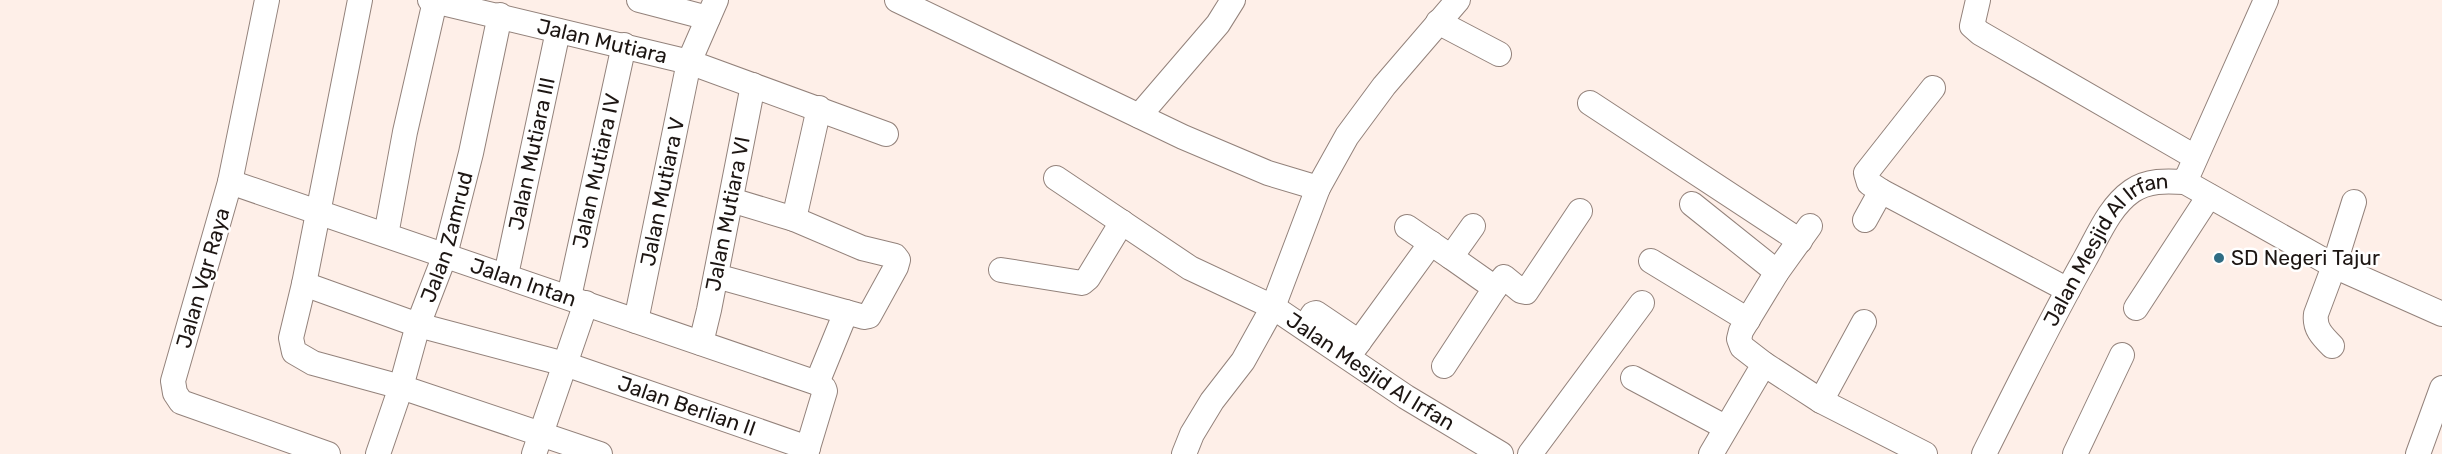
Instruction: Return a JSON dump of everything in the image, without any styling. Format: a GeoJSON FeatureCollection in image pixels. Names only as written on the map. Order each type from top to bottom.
{"type":"FeatureCollection","features":[{"type":"Feature","properties":{"kind":"street","name":"Jalan Vgr Raya"},"geometry":{"type":"LineString","coordinates":[[267,0],[230,182],[173,381],[175,393],[182,402],[328,454]]}},
{"type":"Feature","properties":{"kind":"street"},"geometry":{"type":"LineString","coordinates":[[360,0],[304,284],[291,338],[294,352],[313,363],[401,387],[537,444],[600,454]]}},
{"type":"Feature","properties":{"kind":"street"},"geometry":{"type":"LineString","coordinates":[[639,0],[712,9]]}},
{"type":"Feature","properties":{"kind":"street"},"geometry":{"type":"LineString","coordinates":[[897,0],[1183,138],[1268,173],[1318,189]]}},
{"type":"Feature","properties":{"kind":"street"},"geometry":{"type":"LineString","coordinates":[[1139,116],[1218,24],[1233,0]]}},
{"type":"Feature","properties":{"kind":"street"},"geometry":{"type":"LineString","coordinates":[[1184,454],[1212,401],[1243,361],[1273,307],[1318,189],[1363,113],[1458,0]]}},
{"type":"Feature","properties":{"kind":"street"},"geometry":{"type":"LineString","coordinates":[[1978,0],[1972,26],[1980,33],[2195,158]]}},
{"type":"Feature","properties":{"kind":"street","name":"Jalan Mesjid Al Irfan"},"geometry":{"type":"LineString","coordinates":[[1984,454],[2068,290],[2114,208],[2133,191],[2147,184],[2162,181],[2185,182],[2266,0]]}},
{"type":"Feature","properties":{"kind":"street"},"geometry":{"type":"LineString","coordinates":[[386,235],[433,1]]}},
{"type":"Feature","properties":{"kind":"street","name":"Jalan Mutiara"},"geometry":{"type":"LineString","coordinates":[[433,1],[513,11],[558,30],[689,62],[886,134]]}},
{"type":"Feature","properties":{"kind":"street","name":"Jalan Mutiara V"},"geometry":{"type":"LineString","coordinates":[[636,321],[689,62],[712,9]]}},
{"type":"Feature","properties":{"kind":"street","name":"Jalan Zamrud"},"geometry":{"type":"LineString","coordinates":[[378,454],[401,387],[418,325],[446,255],[471,153],[513,11]]}},
{"type":"Feature","properties":{"kind":"street"},"geometry":{"type":"LineString","coordinates":[[1438,22],[1499,54]]}},
{"type":"Feature","properties":{"kind":"street","name":"Jalan Mutiara III"},"geometry":{"type":"LineString","coordinates":[[506,275],[558,30]]}},
{"type":"Feature","properties":{"kind":"street","name":"Jalan Mutiara IV"},"geometry":{"type":"LineString","coordinates":[[537,444],[565,364],[624,45]]}},
{"type":"Feature","properties":{"kind":"street","name":"Jalan Mutiara VI"},"geometry":{"type":"LineString","coordinates":[[701,342],[753,85]]}},
{"type":"Feature","properties":{"kind":"street"},"geometry":{"type":"LineString","coordinates":[[1933,88],[1866,173],[1869,183],[2068,290]]}},
{"type":"Feature","properties":{"kind":"street"},"geometry":{"type":"LineString","coordinates":[[1590,103],[1805,234],[1777,272],[1748,320],[1739,339],[1742,346],[1764,364],[1821,401],[1925,454]]}},
{"type":"Feature","properties":{"kind":"street"},"geometry":{"type":"LineString","coordinates":[[794,219],[819,108]]}},
{"type":"Feature","properties":{"kind":"street","name":"Jalan Mesjid Al Irfan"},"geometry":{"type":"LineString","coordinates":[[1056,178],[1190,268],[1273,307],[1305,327],[1354,350],[1406,397],[1501,454]]}},
{"type":"Feature","properties":{"kind":"street","name":"Jalan Intan"},"geometry":{"type":"LineString","coordinates":[[230,182],[701,342],[817,384]]}},
{"type":"Feature","properties":{"kind":"street"},"geometry":{"type":"LineString","coordinates":[[2185,182],[2334,267],[2442,314]]}},
{"type":"Feature","properties":{"kind":"street"},"geometry":{"type":"LineString","coordinates":[[1864,220],[1881,191]]}},
{"type":"Feature","properties":{"kind":"street"},"geometry":{"type":"LineString","coordinates":[[2136,308],[2210,196]]}},
{"type":"Feature","properties":{"kind":"street"},"geometry":{"type":"LineString","coordinates":[[716,276],[864,317],[869,316],[898,260],[895,256],[862,248],[794,219],[731,200]]}},
{"type":"Feature","properties":{"kind":"street"},"geometry":{"type":"LineString","coordinates":[[2332,346],[2318,331],[2315,322],[2316,314],[2334,267],[2354,202]]}},
{"type":"Feature","properties":{"kind":"street"},"geometry":{"type":"LineString","coordinates":[[1692,204],[1777,272]]}},
{"type":"Feature","properties":{"kind":"street"},"geometry":{"type":"LineString","coordinates":[[1444,366],[1504,277],[1521,291],[1526,292],[1580,211]]}},
{"type":"Feature","properties":{"kind":"street"},"geometry":{"type":"LineString","coordinates":[[1001,270],[1082,283],[1088,278],[1122,222]]}},
{"type":"Feature","properties":{"kind":"street"},"geometry":{"type":"LineString","coordinates":[[1451,257],[1473,226]]}},
{"type":"Feature","properties":{"kind":"street"},"geometry":{"type":"LineString","coordinates":[[1407,227],[1495,288]]}},
{"type":"Feature","properties":{"kind":"street"},"geometry":{"type":"LineString","coordinates":[[1354,350],[1431,243]]}},
{"type":"Feature","properties":{"kind":"street"},"geometry":{"type":"LineString","coordinates":[[1651,261],[1748,320]]}},
{"type":"Feature","properties":{"kind":"street","name":"Jalan Berlian II"},"geometry":{"type":"LineString","coordinates":[[304,284],[418,325],[565,364],[807,451]]}},
{"type":"Feature","properties":{"kind":"street"},"geometry":{"type":"LineString","coordinates":[[1530,454],[1642,303]]}},
{"type":"Feature","properties":{"kind":"street"},"geometry":{"type":"LineString","coordinates":[[807,451],[825,391],[817,384],[846,312]]}},
{"type":"Feature","properties":{"kind":"street"},"geometry":{"type":"LineString","coordinates":[[1821,401],[1864,322]]}},
{"type":"Feature","properties":{"kind":"street"},"geometry":{"type":"LineString","coordinates":[[2075,454],[2122,355]]}},
{"type":"Feature","properties":{"kind":"street"},"geometry":{"type":"LineString","coordinates":[[1711,454],[1764,364]]}},
{"type":"Feature","properties":{"kind":"street"},"geometry":{"type":"LineString","coordinates":[[1633,378],[1725,427]]}},
{"type":"Feature","properties":{"kind":"street"},"geometry":{"type":"LineString","coordinates":[[2418,454],[2442,388]]}},
{"type":"Feature","properties":{"kind":"place","name":"SD Negeri Tajur"},"geometry":{"type":"Point","coordinates":[2219,258]}}]}
